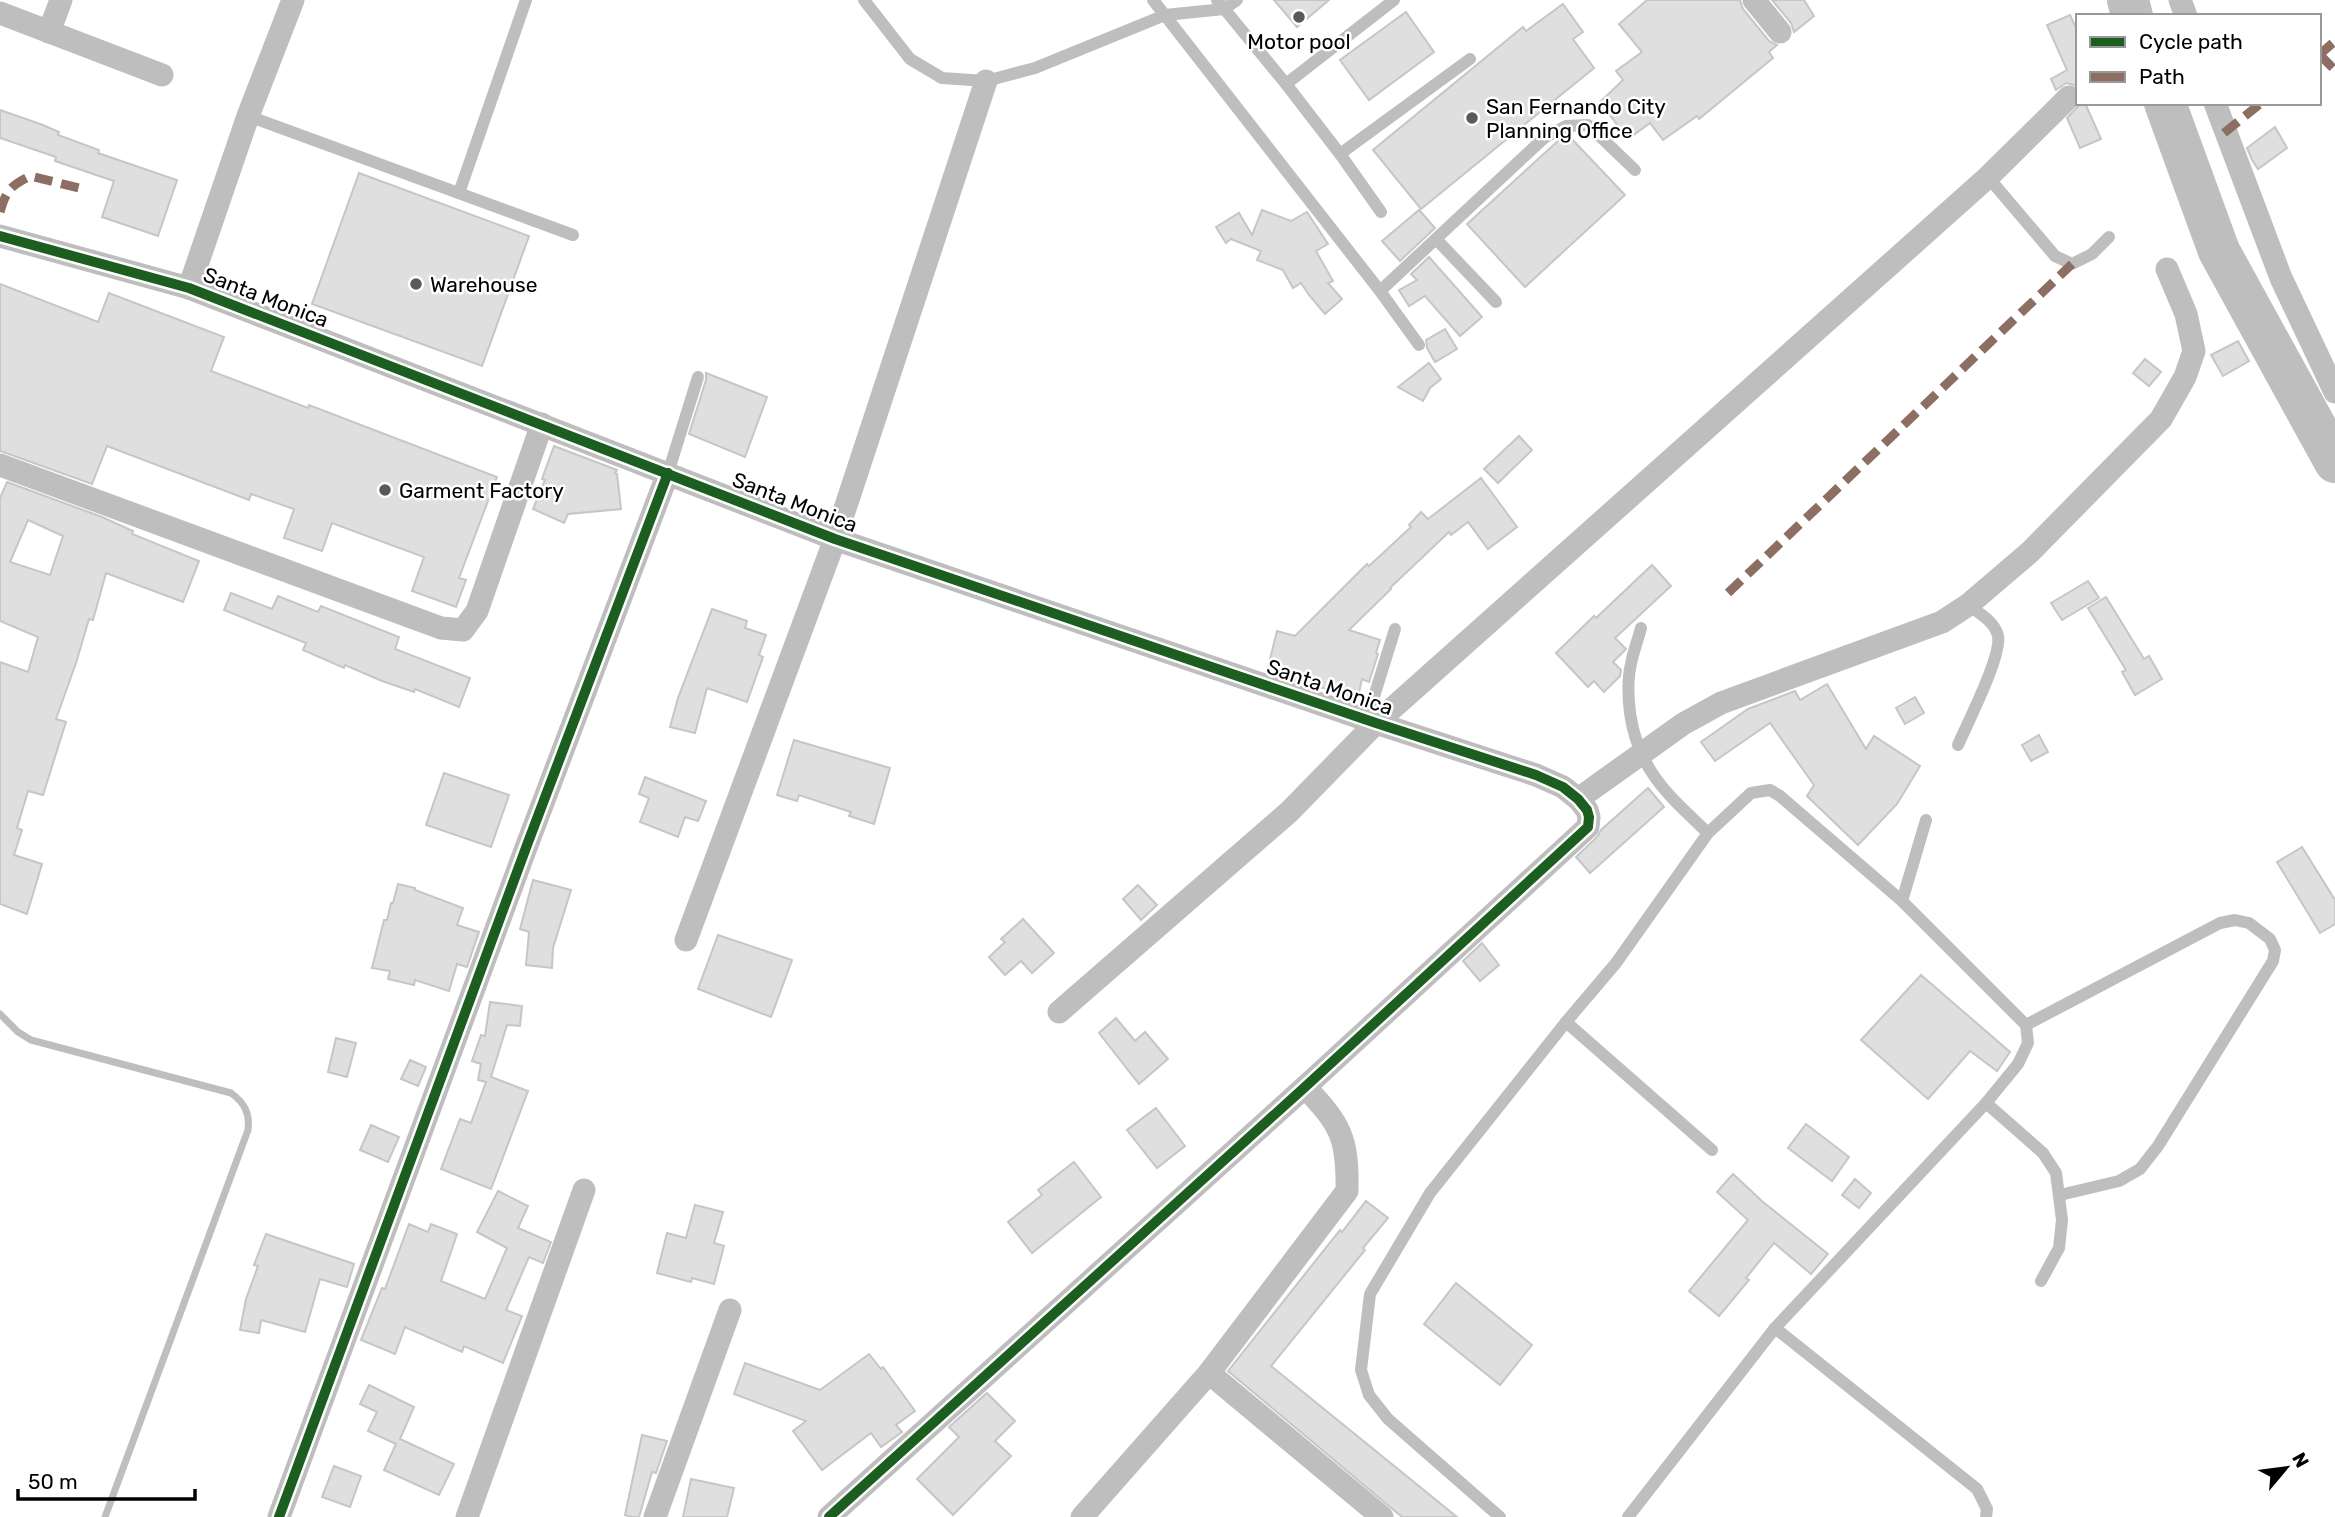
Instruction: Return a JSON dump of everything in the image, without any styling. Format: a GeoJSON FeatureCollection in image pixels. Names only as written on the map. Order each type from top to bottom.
{"type":"FeatureCollection","features":[{"type":"Feature","properties":{"kind":"street"},"geometry":{"type":"LineString","coordinates":[[49,32],[61,0]]}},
{"type":"Feature","properties":{"kind":"street"},"geometry":{"type":"LineString","coordinates":[[189,288],[248,117],[293,0]]}},
{"type":"Feature","properties":{"kind":"street"},"geometry":{"type":"LineString","coordinates":[[1754,0],[1780,32]]}},
{"type":"Feature","properties":{"kind":"street"},"geometry":{"type":"LineString","coordinates":[[0,13],[162,75]]}},
{"type":"Feature","properties":{"kind":"street"},"geometry":{"type":"LineString","coordinates":[[686,940],[835,539],[986,81]]}},
{"type":"Feature","properties":{"kind":"street"},"geometry":{"type":"LineString","coordinates":[[1059,1012],[1279,821],[1371,721],[1988,177],[2069,97]]}},
{"type":"Feature","properties":{"kind":"street"},"geometry":{"type":"LineString","coordinates":[[2215,105],[2281,278],[2335,392]]}},
{"type":"Feature","properties":{"kind":"street","name":"Santa Monica"},"geometry":{"type":"LineString","coordinates":[[0,236],[189,288],[835,539],[1536,775],[1563,787],[1578,799]]}},
{"type":"Feature","properties":{"kind":"street"},"geometry":{"type":"LineString","coordinates":[[828,1517],[1305,1087],[1588,827],[1587,810],[1578,799],[1683,724],[1721,703],[1941,622],[1968,605],[2030,552],[2161,419],[2185,377],[2193,351],[2186,314],[2167,269]]}},
{"type":"Feature","properties":{"kind":"street"},"geometry":{"type":"LineString","coordinates":[[0,465],[440,628],[463,630],[477,611],[542,424]]}},
{"type":"Feature","properties":{"kind":"street"},"geometry":{"type":"LineString","coordinates":[[278,1517],[668,473]]}},
{"type":"Feature","properties":{"kind":"street"},"geometry":{"type":"LineString","coordinates":[[1082,1517],[1209,1373],[1347,1191],[1348,1159],[1343,1140],[1329,1112],[1305,1087]]}},
{"type":"Feature","properties":{"kind":"street"},"geometry":{"type":"LineString","coordinates":[[467,1517],[584,1190]]}},
{"type":"Feature","properties":{"kind":"street"},"geometry":{"type":"LineString","coordinates":[[655,1517],[730,1310]]}},
{"type":"Feature","properties":{"kind":"street"},"geometry":{"type":"LineString","coordinates":[[1209,1373],[1382,1517]]}},
{"type":"Feature","properties":{"kind":"lane"},"geometry":{"type":"LineString","coordinates":[[459,193],[526,0]]}},
{"type":"Feature","properties":{"kind":"lane"},"geometry":{"type":"LineString","coordinates":[[864,0],[910,59],[942,78],[986,81],[1035,68],[1165,15],[1237,0]]}},
{"type":"Feature","properties":{"kind":"lane"},"geometry":{"type":"LineString","coordinates":[[1153,0],[1419,345]]}},
{"type":"Feature","properties":{"kind":"lane"},"geometry":{"type":"LineString","coordinates":[[1286,84],[1394,0]]}},
{"type":"Feature","properties":{"kind":"lane"},"geometry":{"type":"LineString","coordinates":[[1221,4],[1340,154],[1381,212]]}},
{"type":"Feature","properties":{"kind":"lane"},"geometry":{"type":"LineString","coordinates":[[1340,154],[1470,59]]}},
{"type":"Feature","properties":{"kind":"lane"},"geometry":{"type":"LineString","coordinates":[[248,117],[573,235]]}},
{"type":"Feature","properties":{"kind":"lane"},"geometry":{"type":"LineString","coordinates":[[1380,291],[1544,138],[1566,126],[1588,125],[1635,170]]}},
{"type":"Feature","properties":{"kind":"lane"},"geometry":{"type":"LineString","coordinates":[[1988,177],[2055,256],[2072,264],[2092,254],[2109,237]]}},
{"type":"Feature","properties":{"kind":"lane"},"geometry":{"type":"LineString","coordinates":[[1436,239],[1496,302]]}},
{"type":"Feature","properties":{"kind":"lane"},"geometry":{"type":"LineString","coordinates":[[668,473],[698,377]]}},
{"type":"Feature","properties":{"kind":"lane"},"geometry":{"type":"LineString","coordinates":[[1958,745],[1997,653],[1998,636],[1990,622],[1968,605]]}},
{"type":"Feature","properties":{"kind":"lane"},"geometry":{"type":"LineString","coordinates":[[1641,628],[1630,666],[1628,692],[1631,721],[1640,755],[1672,800],[1708,834]]}},
{"type":"Feature","properties":{"kind":"lane"},"geometry":{"type":"LineString","coordinates":[[1371,721],[1395,629]]}},
{"type":"Feature","properties":{"kind":"lane"},"geometry":{"type":"LineString","coordinates":[[1500,1517],[1388,1419],[1369,1395],[1361,1370],[1370,1294],[1430,1194],[1616,963],[1708,834],[1751,793],[1770,790],[1796,807],[1902,901],[2026,1026],[2028,1043],[2018,1064],[1986,1103],[1775,1328],[1628,1517]]}},
{"type":"Feature","properties":{"kind":"lane"},"geometry":{"type":"LineString","coordinates":[[1902,901],[1926,820]]}},
{"type":"Feature","properties":{"kind":"lane"},"geometry":{"type":"LineString","coordinates":[[2026,1026],[2220,923],[2235,920],[2249,923],[2270,939],[2275,950],[2273,961],[2158,1146],[2140,1169],[2119,1181],[2060,1195]]}},
{"type":"Feature","properties":{"kind":"lane"},"geometry":{"type":"LineString","coordinates":[[1566,1022],[1712,1150]]}},
{"type":"Feature","properties":{"kind":"lane"},"geometry":{"type":"LineString","coordinates":[[1986,1103],[2043,1153],[2056,1173],[2062,1220],[2059,1248],[2041,1281]]}},
{"type":"Feature","properties":{"kind":"lane"},"geometry":{"type":"LineString","coordinates":[[1775,1328],[1977,1489],[1987,1509],[1986,1517]]}},
{"type":"Feature","properties":{"kind":"building","name":"Motor pool"},"geometry":{"type":"Polygon","coordinates":[[[1274,0],[1329,0],[1297,27],[1274,0]]]}},
{"type":"Feature","properties":{"kind":"building"},"geometry":{"type":"Polygon","coordinates":[[[1647,0],[1740,0],[1743,9],[1769,41],[1777,45],[1769,52],[1773,58],[1699,119],[1697,116],[1663,140],[1650,123],[1628,139],[1600,102],[1623,80],[1616,71],[1642,52],[1619,24],[1647,0]]]}},
{"type":"Feature","properties":{"kind":"building"},"geometry":{"type":"Polygon","coordinates":[[[1772,0],[1804,0],[1814,16],[1794,32],[1791,23],[1772,0]]]}},
{"type":"Feature","properties":{"kind":"building","name":"San Fernando City Planning Office"},"geometry":{"type":"Polygon","coordinates":[[[1563,4],[1583,32],[1573,39],[1594,68],[1421,209],[1373,150],[1523,27],[1526,31],[1563,4]]]}},
{"type":"Feature","properties":{"kind":"building"},"geometry":{"type":"Polygon","coordinates":[[[1406,12],[1434,52],[1369,100],[1340,60],[1406,12]]]}},
{"type":"Feature","properties":{"kind":"building"},"geometry":{"type":"Polygon","coordinates":[[[2070,15],[2076,28],[2076,86],[2066,83],[2056,90],[2051,79],[2067,70],[2047,25],[2070,15]]]}},
{"type":"Feature","properties":{"kind":"building"},"geometry":{"type":"Polygon","coordinates":[[[2079,105],[2086,105],[2101,139],[2080,148],[2067,118],[2079,105]]]}},
{"type":"Feature","properties":{"kind":"building"},"geometry":{"type":"Polygon","coordinates":[[[0,110],[59,132],[58,135],[99,150],[98,153],[177,180],[158,236],[102,217],[114,181],[55,161],[56,157],[0,138],[0,110]]]}},
{"type":"Feature","properties":{"kind":"building"},"geometry":{"type":"Polygon","coordinates":[[[2275,127],[2287,148],[2258,169],[2247,148],[2275,127]]]}},
{"type":"Feature","properties":{"kind":"building"},"geometry":{"type":"Polygon","coordinates":[[[1568,135],[1625,195],[1525,287],[1467,224],[1559,140],[1568,135]]]}},
{"type":"Feature","properties":{"kind":"building","name":"Warehouse"},"geometry":{"type":"Polygon","coordinates":[[[359,173],[529,236],[482,366],[312,304],[359,173]]]}},
{"type":"Feature","properties":{"kind":"building"},"geometry":{"type":"Polygon","coordinates":[[[1262,210],[1291,221],[1307,212],[1328,244],[1316,251],[1333,281],[1328,283],[1342,299],[1325,314],[1301,283],[1293,288],[1283,270],[1257,260],[1261,251],[1231,239],[1226,243],[1216,227],[1239,213],[1252,235],[1262,210]]]}},
{"type":"Feature","properties":{"kind":"building"},"geometry":{"type":"Polygon","coordinates":[[[1419,210],[1435,228],[1400,261],[1382,241],[1419,210]]]}},
{"type":"Feature","properties":{"kind":"building"},"geometry":{"type":"Polygon","coordinates":[[[1429,257],[1482,317],[1460,336],[1425,296],[1409,306],[1399,290],[1417,280],[1411,274],[1429,257]]]}},
{"type":"Feature","properties":{"kind":"building"},"geometry":{"type":"Polygon","coordinates":[[[0,284],[98,322],[109,293],[224,337],[211,371],[308,408],[309,405],[497,477],[459,578],[466,580],[456,607],[412,591],[424,557],[332,523],[322,551],[284,538],[294,509],[251,494],[249,500],[107,446],[92,484],[0,451],[0,284]]]}},
{"type":"Feature","properties":{"kind":"building"},"geometry":{"type":"Polygon","coordinates":[[[1445,329],[1457,349],[1435,362],[1427,348],[1426,340],[1445,329]]]}},
{"type":"Feature","properties":{"kind":"building"},"geometry":{"type":"Polygon","coordinates":[[[2238,341],[2249,361],[2223,376],[2211,355],[2238,341]]]}},
{"type":"Feature","properties":{"kind":"building"},"geometry":{"type":"Polygon","coordinates":[[[2145,359],[2161,372],[2149,386],[2133,373],[2145,359]]]}},
{"type":"Feature","properties":{"kind":"building"},"geometry":{"type":"Polygon","coordinates":[[[1429,363],[1441,379],[1430,388],[1423,401],[1398,387],[1429,363]]]}},
{"type":"Feature","properties":{"kind":"building"},"geometry":{"type":"Polygon","coordinates":[[[706,373],[767,397],[745,457],[689,434],[706,373]]]}},
{"type":"Feature","properties":{"kind":"building"},"geometry":{"type":"Polygon","coordinates":[[[1519,436],[1532,450],[1498,483],[1484,469],[1519,436]]]}},
{"type":"Feature","properties":{"kind":"building"},"geometry":{"type":"Polygon","coordinates":[[[554,446],[617,470],[615,473],[621,509],[568,514],[564,523],[533,509],[545,480],[542,479],[554,446]]]}},
{"type":"Feature","properties":{"kind":"building"},"geometry":{"type":"Polygon","coordinates":[[[1481,478],[1517,527],[1488,549],[1468,522],[1451,535],[1449,532],[1349,630],[1380,640],[1369,682],[1362,679],[1358,697],[1267,671],[1277,631],[1295,636],[1367,564],[1369,566],[1411,527],[1409,525],[1421,512],[1428,519],[1481,478]]]}},
{"type":"Feature","properties":{"kind":"building"},"geometry":{"type":"Polygon","coordinates":[[[7,482],[102,517],[133,531],[132,534],[199,561],[183,602],[106,573],[93,620],[89,619],[56,719],[66,722],[43,795],[28,791],[17,828],[22,830],[14,855],[42,864],[27,914],[0,904],[0,662],[28,672],[38,637],[0,621],[0,498],[7,482]],[[28,520],[10,562],[50,575],[63,536],[28,520]]]}},
{"type":"Feature","properties":{"kind":"building"},"geometry":{"type":"Polygon","coordinates":[[[1652,565],[1671,586],[1615,638],[1626,649],[1613,662],[1621,670],[1620,676],[1604,692],[1594,681],[1588,687],[1556,653],[1652,565]]]}},
{"type":"Feature","properties":{"kind":"building"},"geometry":{"type":"Polygon","coordinates":[[[2088,581],[2099,598],[2062,620],[2051,603],[2088,581]]]}},
{"type":"Feature","properties":{"kind":"building"},"geometry":{"type":"Polygon","coordinates":[[[231,593],[272,609],[278,596],[318,612],[321,606],[399,637],[395,649],[470,678],[459,707],[415,689],[414,692],[382,681],[345,665],[344,668],[303,650],[306,643],[224,610],[231,593]]]}},
{"type":"Feature","properties":{"kind":"building"},"geometry":{"type":"Polygon","coordinates":[[[2106,597],[2144,659],[2149,656],[2162,679],[2135,695],[2122,672],[2126,670],[2088,608],[2106,597]]]}},
{"type":"Feature","properties":{"kind":"building"},"geometry":{"type":"Polygon","coordinates":[[[712,609],[747,621],[745,628],[766,635],[759,655],[763,657],[747,702],[707,688],[695,733],[670,727],[678,698],[712,609]]]}},
{"type":"Feature","properties":{"kind":"building"},"geometry":{"type":"Polygon","coordinates":[[[1827,684],[1866,749],[1874,736],[1920,766],[1897,804],[1858,845],[1807,796],[1814,785],[1770,723],[1715,761],[1701,742],[1748,709],[1795,691],[1800,700],[1827,684]]]}},
{"type":"Feature","properties":{"kind":"building"},"geometry":{"type":"Polygon","coordinates":[[[1915,697],[1924,713],[1905,724],[1896,708],[1915,697]]]}},
{"type":"Feature","properties":{"kind":"building"},"geometry":{"type":"Polygon","coordinates":[[[2039,735],[2048,752],[2031,761],[2022,745],[2039,735]]]}},
{"type":"Feature","properties":{"kind":"building"},"geometry":{"type":"Polygon","coordinates":[[[794,740],[890,768],[874,824],[849,816],[851,812],[799,795],[797,801],[777,795],[794,740]]]}},
{"type":"Feature","properties":{"kind":"building"},"geometry":{"type":"Polygon","coordinates":[[[444,773],[509,795],[491,847],[426,825],[444,773]]]}},
{"type":"Feature","properties":{"kind":"building"},"geometry":{"type":"Polygon","coordinates":[[[645,777],[706,801],[698,821],[685,817],[678,837],[640,822],[649,798],[639,794],[645,777]]]}},
{"type":"Feature","properties":{"kind":"building"},"geometry":{"type":"Polygon","coordinates":[[[1648,788],[1664,807],[1590,873],[1576,857],[1601,830],[1648,788]]]}},
{"type":"Feature","properties":{"kind":"building"},"geometry":{"type":"Polygon","coordinates":[[[2302,847],[2335,900],[2335,924],[2320,933],[2277,862],[2302,847]]]}},
{"type":"Feature","properties":{"kind":"building"},"geometry":{"type":"Polygon","coordinates":[[[533,880],[571,890],[553,948],[552,968],[526,965],[529,932],[520,929],[533,880]]]}},
{"type":"Feature","properties":{"kind":"building"},"geometry":{"type":"Polygon","coordinates":[[[398,884],[415,888],[463,908],[457,925],[479,932],[467,967],[457,964],[449,991],[415,980],[414,985],[388,979],[390,971],[372,968],[384,920],[387,920],[398,884]]]}},
{"type":"Feature","properties":{"kind":"building"},"geometry":{"type":"Polygon","coordinates":[[[1138,885],[1157,905],[1141,920],[1123,899],[1138,885]]]}},
{"type":"Feature","properties":{"kind":"building"},"geometry":{"type":"Polygon","coordinates":[[[1023,919],[1054,953],[1032,973],[1021,961],[1005,975],[989,957],[1005,942],[1001,939],[1023,919]]]}},
{"type":"Feature","properties":{"kind":"building"},"geometry":{"type":"Polygon","coordinates":[[[718,935],[792,960],[771,1017],[698,989],[718,935]]]}},
{"type":"Feature","properties":{"kind":"building"},"geometry":{"type":"Polygon","coordinates":[[[1482,943],[1499,965],[1480,981],[1463,961],[1482,943]]]}},
{"type":"Feature","properties":{"kind":"building"},"geometry":{"type":"Polygon","coordinates":[[[1921,975],[2010,1052],[1997,1071],[1970,1051],[1928,1099],[1861,1040],[1921,975]]]}},
{"type":"Feature","properties":{"kind":"building"},"geometry":{"type":"Polygon","coordinates":[[[490,1002],[522,1006],[520,1026],[507,1025],[491,1077],[528,1091],[491,1189],[441,1169],[460,1119],[471,1123],[486,1082],[478,1080],[481,1064],[472,1061],[481,1035],[485,1036],[490,1002]]]}},
{"type":"Feature","properties":{"kind":"building"},"geometry":{"type":"Polygon","coordinates":[[[1116,1018],[1135,1041],[1145,1032],[1168,1059],[1139,1084],[1099,1033],[1116,1018]]]}},
{"type":"Feature","properties":{"kind":"building"},"geometry":{"type":"Polygon","coordinates":[[[336,1038],[356,1043],[347,1077],[328,1072],[336,1038]]]}},
{"type":"Feature","properties":{"kind":"building"},"geometry":{"type":"Polygon","coordinates":[[[410,1060],[426,1067],[418,1086],[401,1079],[410,1060]]]}},
{"type":"Feature","properties":{"kind":"building"},"geometry":{"type":"Polygon","coordinates":[[[1156,1108],[1185,1146],[1157,1168],[1127,1130],[1156,1108]]]}},
{"type":"Feature","properties":{"kind":"building"},"geometry":{"type":"Polygon","coordinates":[[[1806,1124],[1849,1157],[1832,1181],[1788,1148],[1806,1124]]]}},
{"type":"Feature","properties":{"kind":"building"},"geometry":{"type":"Polygon","coordinates":[[[371,1125],[399,1137],[388,1162],[360,1150],[371,1125]]]}},
{"type":"Feature","properties":{"kind":"building"},"geometry":{"type":"Polygon","coordinates":[[[1074,1162],[1101,1197],[1032,1253],[1008,1222],[1042,1195],[1038,1190],[1074,1162]]]}},
{"type":"Feature","properties":{"kind":"building"},"geometry":{"type":"Polygon","coordinates":[[[1733,1174],[1828,1254],[1811,1274],[1774,1243],[1746,1278],[1749,1280],[1719,1316],[1689,1291],[1748,1220],[1717,1192],[1733,1174]]]}},
{"type":"Feature","properties":{"kind":"building"},"geometry":{"type":"Polygon","coordinates":[[[1855,1179],[1871,1193],[1859,1208],[1842,1195],[1855,1179]]]}},
{"type":"Feature","properties":{"kind":"building"},"geometry":{"type":"Polygon","coordinates":[[[498,1191],[528,1206],[518,1228],[551,1242],[543,1263],[529,1257],[506,1310],[522,1316],[503,1363],[464,1346],[462,1352],[405,1327],[395,1354],[361,1340],[382,1288],[385,1289],[409,1224],[428,1232],[431,1224],[457,1234],[441,1281],[485,1299],[507,1248],[477,1232],[498,1191]]]}},
{"type":"Feature","properties":{"kind":"building"},"geometry":{"type":"Polygon","coordinates":[[[1366,1201],[1388,1218],[1271,1366],[1457,1517],[1402,1517],[1228,1371],[1366,1201]]]}},
{"type":"Feature","properties":{"kind":"building"},"geometry":{"type":"Polygon","coordinates":[[[695,1205],[723,1212],[714,1243],[724,1246],[714,1284],[692,1278],[691,1282],[657,1273],[667,1233],[686,1238],[695,1205]]]}},
{"type":"Feature","properties":{"kind":"building"},"geometry":{"type":"Polygon","coordinates":[[[266,1234],[354,1264],[347,1287],[320,1279],[305,1332],[261,1320],[259,1333],[240,1330],[246,1299],[258,1266],[254,1265],[266,1234]]]}},
{"type":"Feature","properties":{"kind":"building"},"geometry":{"type":"Polygon","coordinates":[[[1456,1283],[1532,1345],[1500,1385],[1424,1324],[1456,1283]]]}},
{"type":"Feature","properties":{"kind":"building"},"geometry":{"type":"Polygon","coordinates":[[[869,1354],[881,1369],[883,1367],[915,1411],[896,1425],[902,1432],[881,1447],[871,1433],[822,1470],[793,1431],[806,1421],[734,1394],[745,1363],[820,1390],[869,1354]]]}},
{"type":"Feature","properties":{"kind":"building"},"geometry":{"type":"Polygon","coordinates":[[[369,1385],[414,1407],[400,1439],[454,1464],[439,1495],[384,1470],[396,1444],[368,1431],[377,1412],[360,1404],[369,1385]]]}},
{"type":"Feature","properties":{"kind":"building"},"geometry":{"type":"Polygon","coordinates":[[[987,1393],[1015,1421],[995,1441],[1011,1456],[953,1515],[917,1479],[959,1437],[949,1427],[987,1393]]]}},
{"type":"Feature","properties":{"kind":"building"},"geometry":{"type":"Polygon","coordinates":[[[642,1435],[667,1441],[656,1473],[652,1472],[639,1517],[632,1517],[625,1515],[642,1435]]]}},
{"type":"Feature","properties":{"kind":"building"},"geometry":{"type":"Polygon","coordinates":[[[334,1466],[361,1476],[350,1507],[322,1497],[334,1466]]]}},
{"type":"Feature","properties":{"kind":"building"},"geometry":{"type":"Polygon","coordinates":[[[691,1479],[734,1488],[727,1517],[683,1517],[691,1479]]]}},
{"type":"Feature","properties":{"kind":"waterway"},"geometry":{"type":"LineString","coordinates":[[2128,0],[2132,14]]}},
{"type":"Feature","properties":{"kind":"waterway"},"geometry":{"type":"LineString","coordinates":[[2166,105],[2219,251],[2335,462]]}},
{"type":"Feature","properties":{"kind":"waterway"},"geometry":{"type":"LineString","coordinates":[[0,1014],[18,1032],[31,1040],[231,1093],[240,1101],[247,1114],[248,1130],[105,1517]]}},
{"type":"Feature","properties":{"kind":"marked path"},"geometry":{"type":"LineString","coordinates":[[2321,53],[2335,41]]}},
{"type":"Feature","properties":{"kind":"marked path"},"geometry":{"type":"LineString","coordinates":[[2321,56],[2335,70]]}},
{"type":"Feature","properties":{"kind":"marked path"},"geometry":{"type":"LineString","coordinates":[[2224,133],[2259,105]]}},
{"type":"Feature","properties":{"kind":"marked path"},"geometry":{"type":"LineString","coordinates":[[0,212],[10,190],[30,176],[83,189]]}},
{"type":"Feature","properties":{"kind":"marked path"},"geometry":{"type":"LineString","coordinates":[[1728,593],[2072,264]]}},
{"type":"Feature","properties":{"kind":"cycle path"},"geometry":{"type":"LineString","coordinates":[[0,236],[189,288],[835,539],[1536,775],[1563,787],[1587,810],[1588,827],[829,1517]]}},
{"type":"Feature","properties":{"kind":"cycle path"},"geometry":{"type":"LineString","coordinates":[[279,1517],[527,845],[668,473]]}},
{"type":"Feature","properties":{"kind":"place","name":"Motor pool"},"geometry":{"type":"Point","coordinates":[1299,17]}},
{"type":"Feature","properties":{"kind":"place","name":"San Fernando City Planning Office"},"geometry":{"type":"Point","coordinates":[1472,118]}},
{"type":"Feature","properties":{"kind":"place","name":"Warehouse"},"geometry":{"type":"Point","coordinates":[416,284]}},
{"type":"Feature","properties":{"kind":"place","name":"Garment Factory"},"geometry":{"type":"Point","coordinates":[385,490]}}]}
